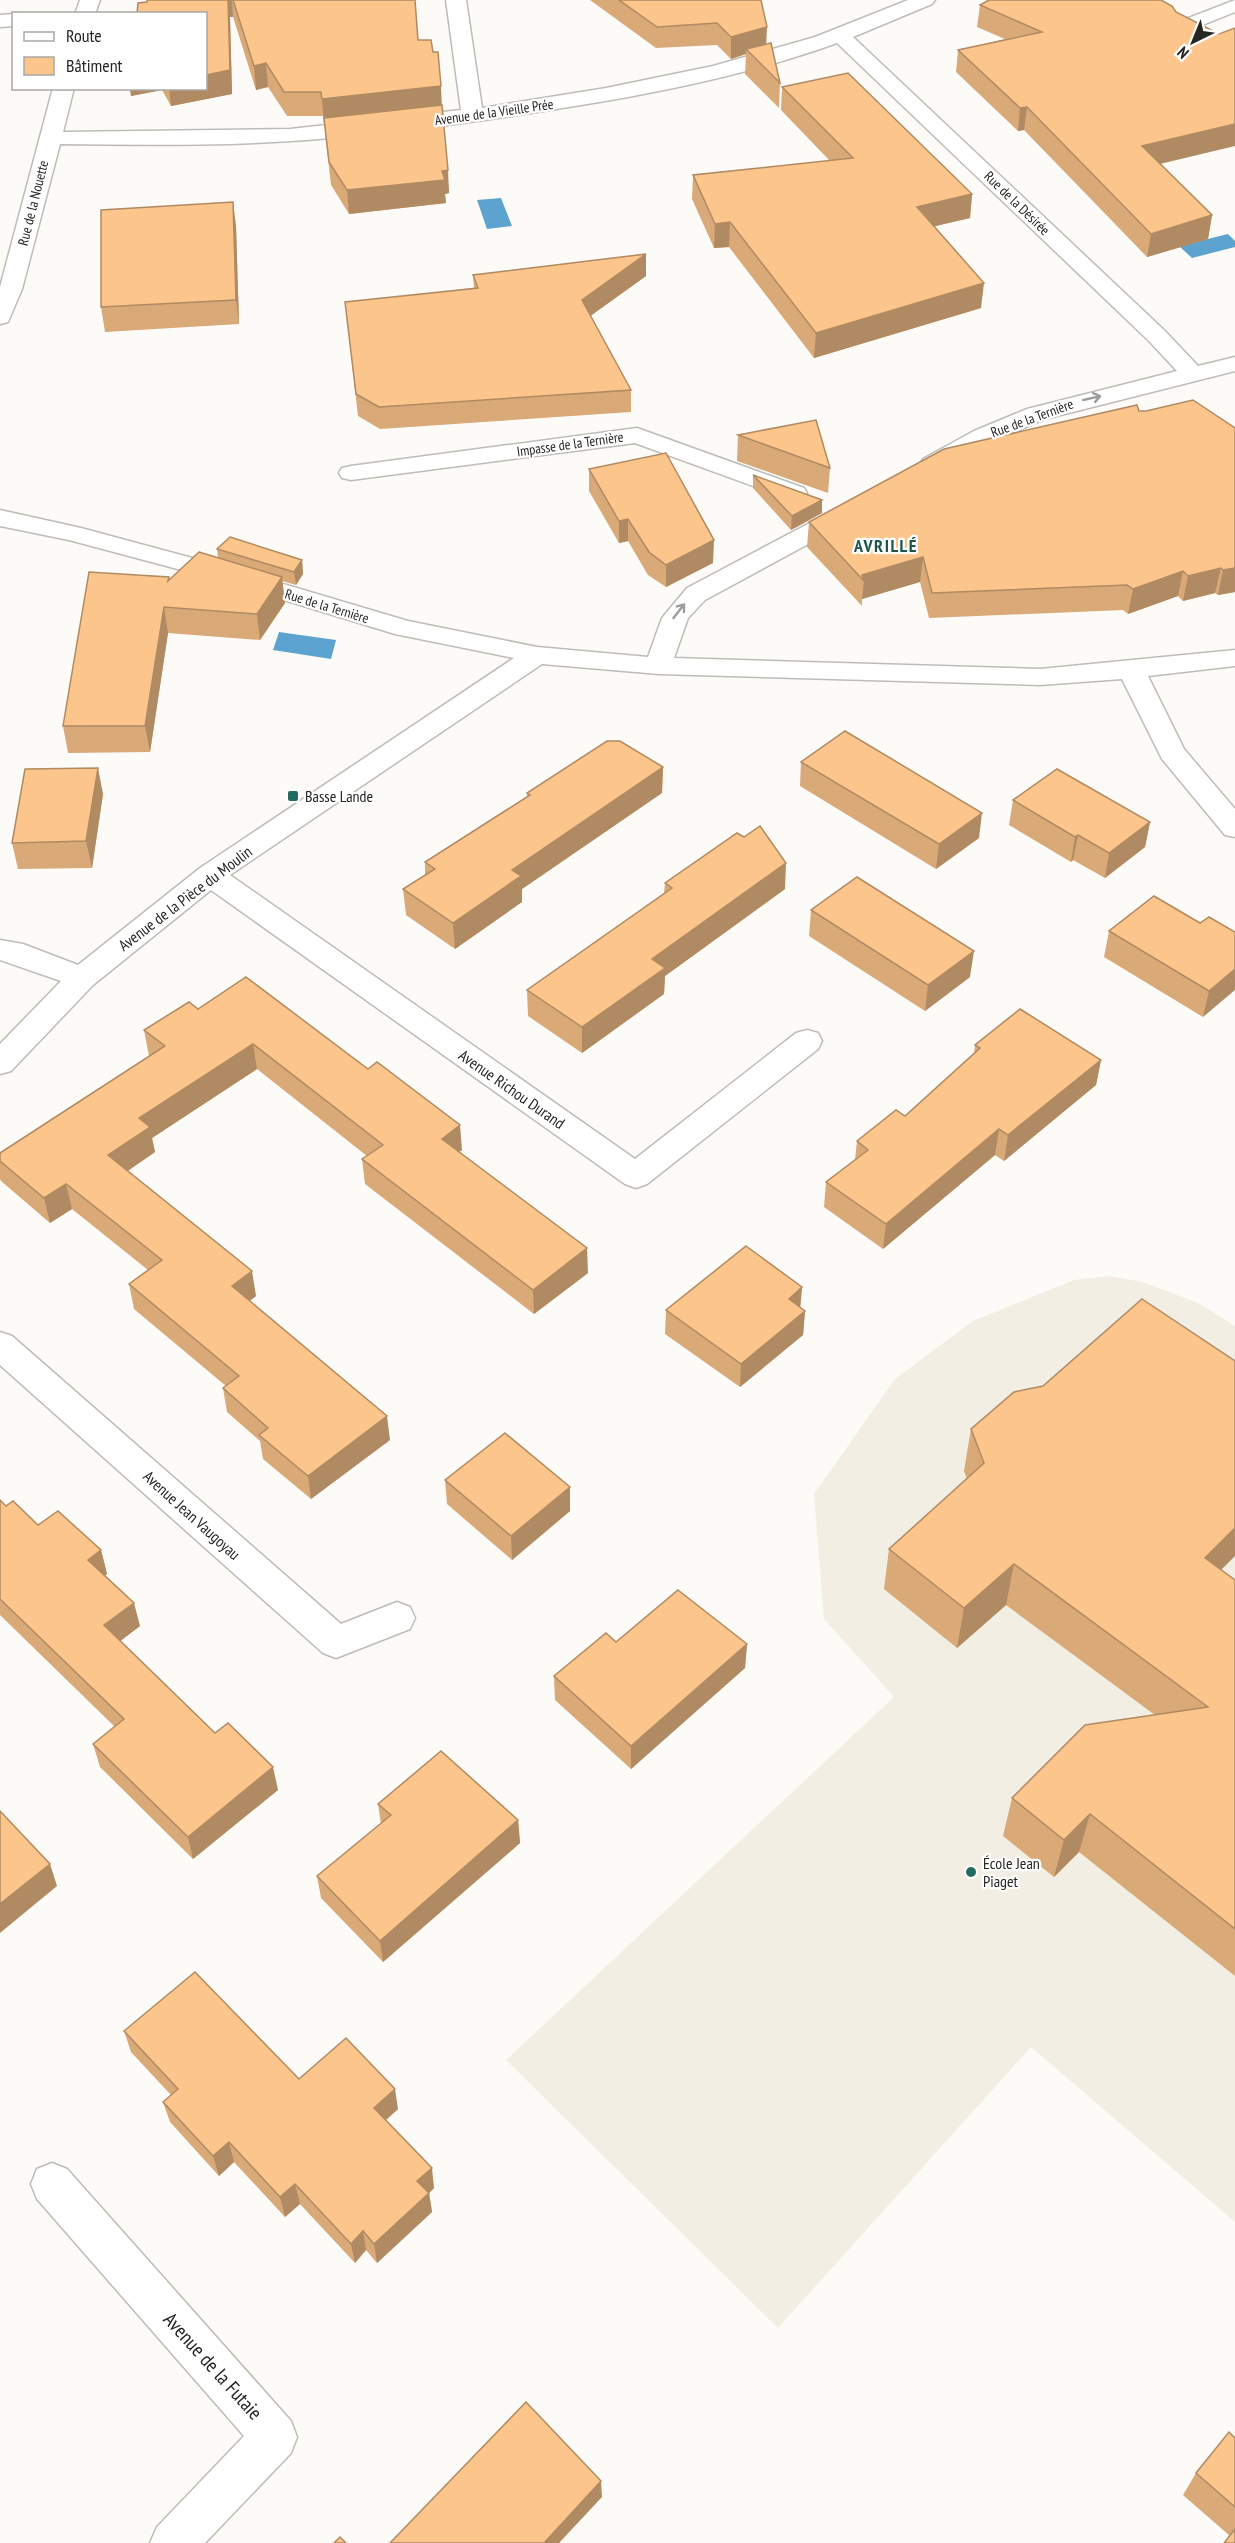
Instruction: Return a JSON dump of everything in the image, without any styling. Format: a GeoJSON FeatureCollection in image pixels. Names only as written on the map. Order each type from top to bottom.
{"type":"FeatureCollection","features":[{"type":"Feature","properties":{"kind":"street"},"geometry":{"type":"LineString","coordinates":[[456,0],[472,115]]}},
{"type":"Feature","properties":{"kind":"street","name":"Avenue de la Vieille Prée"},"geometry":{"type":"LineString","coordinates":[[49,138],[287,136],[366,129],[573,100],[708,72],[840,35],[925,0]]}},
{"type":"Feature","properties":{"kind":"street"},"geometry":{"type":"LineString","coordinates":[[1180,28],[1235,5]]}},
{"type":"Feature","properties":{"kind":"street","name":"Rue de la Désirée"},"geometry":{"type":"LineString","coordinates":[[840,35],[1148,328],[1192,374]]}},
{"type":"Feature","properties":{"kind":"street","name":"Rue de la Nouette"},"geometry":{"type":"LineString","coordinates":[[0,317],[11,289],[62,90]]}},
{"type":"Feature","properties":{"kind":"street","name":"Rue de la Ternière"},"geometry":{"type":"LineString","coordinates":[[911,477],[1009,424],[1071,403],[1235,364]]}},
{"type":"Feature","properties":{"kind":"street","name":"Impasse de la Ternière"},"geometry":{"type":"LineString","coordinates":[[351,473],[637,435],[859,506],[696,594],[682,606],[670,624],[659,666]]}},
{"type":"Feature","properties":{"kind":"street","name":"Rue de la Ternière"},"geometry":{"type":"LineString","coordinates":[[0,518],[72,533],[224,574],[404,628],[537,655],[659,666],[990,677],[1040,677],[1131,670],[1235,658]]}},
{"type":"Feature","properties":{"kind":"street","name":"Avenue de la Pièce du Moulin"},"geometry":{"type":"LineString","coordinates":[[0,1063],[82,978],[210,875],[537,655]]}},
{"type":"Feature","properties":{"kind":"street"},"geometry":{"type":"LineString","coordinates":[[1131,670],[1172,753],[1235,828]]}},
{"type":"Feature","properties":{"kind":"street","name":"Avenue Richou Durand"},"geometry":{"type":"LineString","coordinates":[[210,875],[636,1176],[807,1041]]}},
{"type":"Feature","properties":{"kind":"street"},"geometry":{"type":"LineString","coordinates":[[0,950],[12,951],[82,978]]}},
{"type":"Feature","properties":{"kind":"street","name":"Avenue Jean Vaugoyau"},"geometry":{"type":"LineString","coordinates":[[0,1345],[336,1642],[397,1618]]}},
{"type":"Feature","properties":{"kind":"street","name":"Avenue de la Futaie"},"geometry":{"type":"LineString","coordinates":[[52,2184],[276,2437],[173,2543]]}},
{"type":"Feature","properties":{"kind":"shaded area","name":"École Jean Piaget"},"geometry":{"type":"Polygon","coordinates":[[[1109,1276],[1143,1282],[1198,1303],[1235,1326],[1235,2222],[1031,2047],[778,2328],[506,2060],[894,1697],[824,1619],[814,1494],[895,1379],[973,1321],[1074,1280],[1109,1276]]]}},
{"type":"Feature","properties":{"kind":"water"},"geometry":{"type":"Polygon","coordinates":[[[501,198],[512,226],[487,229],[477,200],[501,198]]]}},
{"type":"Feature","properties":{"kind":"water"},"geometry":{"type":"Polygon","coordinates":[[[1228,234],[1235,241],[1235,247],[1192,258],[1179,246],[1228,234]]]}},
{"type":"Feature","properties":{"kind":"water"},"geometry":{"type":"Polygon","coordinates":[[[279,632],[336,640],[331,659],[273,650],[279,632]]]}},
{"type":"Feature","properties":{"kind":"building"},"geometry":{"type":"Polygon","coordinates":[[[147,0],[228,0],[230,70],[207,75],[207,12],[137,12],[138,3],[147,2],[147,0]]]}},
{"type":"Feature","properties":{"kind":"building"},"geometry":{"type":"Polygon","coordinates":[[[233,0],[415,0],[418,40],[431,40],[433,52],[438,52],[441,86],[322,99],[321,92],[284,92],[266,63],[254,66],[233,0]]]}},
{"type":"Feature","properties":{"kind":"building"},"geometry":{"type":"Polygon","coordinates":[[[619,0],[761,0],[767,27],[731,37],[717,23],[657,27],[619,0]]]}},
{"type":"Feature","properties":{"kind":"building"},"geometry":{"type":"Polygon","coordinates":[[[989,0],[1161,0],[1172,6],[1176,12],[1219,34],[1235,28],[1235,124],[1142,146],[1212,215],[1151,234],[1027,107],[1020,108],[958,50],[1042,32],[980,5],[989,0]]]}},
{"type":"Feature","properties":{"kind":"building"},"geometry":{"type":"Polygon","coordinates":[[[771,43],[780,83],[746,49],[771,43]]]}},
{"type":"Feature","properties":{"kind":"building"},"geometry":{"type":"Polygon","coordinates":[[[848,73],[972,194],[917,207],[984,283],[816,333],[730,222],[715,224],[693,175],[853,158],[782,87],[848,73]]]}},
{"type":"Feature","properties":{"kind":"building"},"geometry":{"type":"Polygon","coordinates":[[[442,105],[448,170],[442,171],[445,180],[347,190],[329,162],[324,118],[442,105]]]}},
{"type":"Feature","properties":{"kind":"building"},"geometry":{"type":"Polygon","coordinates":[[[233,202],[236,300],[101,307],[101,210],[233,202]]]}},
{"type":"Feature","properties":{"kind":"building"},"geometry":{"type":"Polygon","coordinates":[[[646,254],[582,300],[631,390],[379,407],[356,394],[345,302],[478,288],[473,275],[646,254]]]}},
{"type":"Feature","properties":{"kind":"building"},"geometry":{"type":"Polygon","coordinates":[[[1193,400],[1235,428],[1235,568],[1223,570],[1221,568],[1188,576],[1183,571],[1133,589],[1127,585],[932,593],[923,557],[862,575],[864,581],[809,522],[944,449],[1137,405],[1139,411],[1146,411],[1193,400]]]}},
{"type":"Feature","properties":{"kind":"building"},"geometry":{"type":"Polygon","coordinates":[[[816,420],[830,468],[738,435],[816,420]]]}},
{"type":"Feature","properties":{"kind":"building"},"geometry":{"type":"Polygon","coordinates":[[[666,453],[714,540],[666,565],[649,552],[628,519],[619,521],[589,469],[666,453]]]}},
{"type":"Feature","properties":{"kind":"building"},"geometry":{"type":"Polygon","coordinates":[[[753,475],[822,500],[792,516],[753,475]]]}},
{"type":"Feature","properties":{"kind":"building"},"geometry":{"type":"Polygon","coordinates":[[[230,537],[302,560],[294,572],[217,549],[230,537]]]}},
{"type":"Feature","properties":{"kind":"building"},"geometry":{"type":"Polygon","coordinates":[[[199,552],[282,577],[257,614],[164,607],[145,726],[63,726],[89,572],[169,577],[168,581],[199,552]]]}},
{"type":"Feature","properties":{"kind":"building"},"geometry":{"type":"Polygon","coordinates":[[[845,731],[982,813],[939,844],[801,762],[845,731]]]}},
{"type":"Feature","properties":{"kind":"building"},"geometry":{"type":"Polygon","coordinates":[[[607,741],[620,741],[663,767],[512,870],[521,876],[453,923],[403,889],[435,869],[425,862],[530,795],[527,793],[607,741]]]}},
{"type":"Feature","properties":{"kind":"building"},"geometry":{"type":"Polygon","coordinates":[[[98,768],[86,841],[12,843],[25,769],[98,768]]]}},
{"type":"Feature","properties":{"kind":"building"},"geometry":{"type":"Polygon","coordinates":[[[1057,769],[1150,822],[1109,853],[1078,835],[1075,837],[1013,800],[1057,769]]]}},
{"type":"Feature","properties":{"kind":"building"},"geometry":{"type":"Polygon","coordinates":[[[760,826],[786,863],[652,959],[665,968],[582,1027],[527,990],[672,888],[665,883],[737,833],[744,837],[760,826]]]}},
{"type":"Feature","properties":{"kind":"building"},"geometry":{"type":"Polygon","coordinates":[[[857,877],[974,951],[928,985],[811,910],[857,877]]]}},
{"type":"Feature","properties":{"kind":"building"},"geometry":{"type":"Polygon","coordinates":[[[1154,896],[1200,923],[1209,917],[1235,932],[1235,969],[1209,991],[1109,931],[1154,896]]]}},
{"type":"Feature","properties":{"kind":"building"},"geometry":{"type":"Polygon","coordinates":[[[246,977],[368,1069],[377,1062],[460,1125],[442,1139],[587,1248],[533,1290],[362,1159],[383,1145],[253,1044],[139,1118],[150,1127],[108,1155],[252,1271],[232,1286],[387,1416],[308,1476],[259,1435],[268,1428],[223,1388],[239,1376],[129,1284],[162,1260],[66,1184],[44,1198],[0,1161],[0,1153],[165,1046],[144,1030],[189,1002],[198,1009],[246,977]]]}},
{"type":"Feature","properties":{"kind":"building"},"geometry":{"type":"Polygon","coordinates":[[[1020,1009],[1101,1060],[1008,1135],[999,1129],[886,1224],[826,1182],[868,1150],[857,1141],[896,1110],[905,1116],[980,1048],[975,1045],[1020,1009]]]}},
{"type":"Feature","properties":{"kind":"building"},"geometry":{"type":"Polygon","coordinates":[[[746,1246],[802,1287],[789,1299],[805,1311],[741,1364],[666,1310],[746,1246]]]}},
{"type":"Feature","properties":{"kind":"building"},"geometry":{"type":"Polygon","coordinates":[[[1142,1299],[1235,1361],[1235,1528],[1205,1558],[1235,1580],[1235,1929],[1090,1814],[1064,1840],[1012,1798],[1085,1725],[1208,1707],[1014,1564],[964,1608],[889,1549],[984,1463],[971,1429],[1014,1392],[1043,1386],[1142,1299]]]}},
{"type":"Feature","properties":{"kind":"building"},"geometry":{"type":"Polygon","coordinates":[[[505,1433],[570,1487],[511,1536],[445,1480],[505,1433]]]}},
{"type":"Feature","properties":{"kind":"building"},"geometry":{"type":"Polygon","coordinates":[[[0,1500],[6,1506],[13,1501],[38,1525],[58,1511],[101,1550],[88,1560],[134,1603],[104,1625],[215,1733],[228,1723],[273,1767],[188,1837],[93,1744],[124,1719],[0,1599],[0,1500]]]}},
{"type":"Feature","properties":{"kind":"building"},"geometry":{"type":"Polygon","coordinates":[[[678,1590],[747,1644],[631,1746],[554,1676],[606,1633],[616,1642],[678,1590]]]}},
{"type":"Feature","properties":{"kind":"building"},"geometry":{"type":"Polygon","coordinates":[[[441,1751],[518,1820],[380,1941],[317,1876],[391,1815],[378,1804],[441,1751]]]}},
{"type":"Feature","properties":{"kind":"building"},"geometry":{"type":"Polygon","coordinates":[[[0,1811],[50,1864],[0,1904],[0,1811]]]}},
{"type":"Feature","properties":{"kind":"building"},"geometry":{"type":"Polygon","coordinates":[[[195,1972],[299,2079],[346,2038],[395,2089],[374,2108],[432,2168],[417,2181],[429,2193],[374,2244],[363,2231],[351,2244],[295,2184],[280,2197],[229,2142],[213,2156],[163,2102],[178,2089],[124,2031],[195,1972]]]}},
{"type":"Feature","properties":{"kind":"building"},"geometry":{"type":"Polygon","coordinates":[[[526,2402],[601,2481],[544,2543],[390,2543],[526,2402]]]}},
{"type":"Feature","properties":{"kind":"building"},"geometry":{"type":"Polygon","coordinates":[[[1229,2432],[1235,2438],[1235,2507],[1196,2473],[1229,2432]]]}},
{"type":"Feature","properties":{"kind":"building"},"geometry":{"type":"Polygon","coordinates":[[[1235,2529],[1235,2543],[1224,2543],[1235,2529]]]}},
{"type":"Feature","properties":{"kind":"building"},"geometry":{"type":"Polygon","coordinates":[[[340,2537],[346,2543],[334,2543],[340,2537]]]}},
{"type":"Feature","properties":{"kind":"place","name":"Basse Lande"},"geometry":{"type":"Point","coordinates":[293,796]}},
{"type":"Feature","properties":{"kind":"place","name":"École Jean Piaget"},"geometry":{"type":"Point","coordinates":[971,1872]}},
{"type":"Feature","properties":{"kind":"district","name":"AVRILLÉ"},"geometry":{"type":"Point","coordinates":[886,546]}}]}
